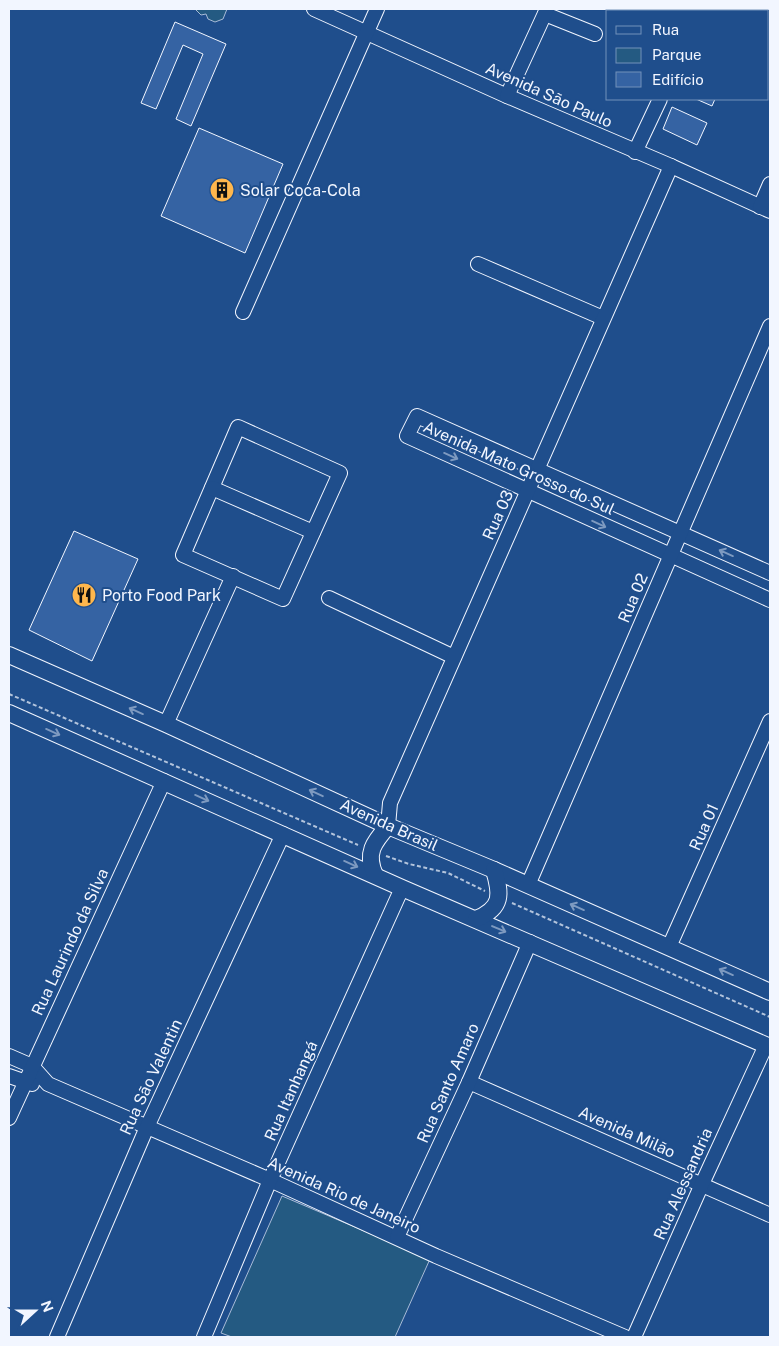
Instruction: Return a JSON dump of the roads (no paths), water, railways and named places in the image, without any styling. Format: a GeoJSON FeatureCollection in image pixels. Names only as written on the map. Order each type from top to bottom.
{"type":"FeatureCollection","features":[{"type":"Feature","properties":{"kind":"main road","name":"Avenida Brasil"},"geometry":{"type":"LineString","coordinates":[[9,655],[166,724],[388,826],[494,870],[770,992]]}},
{"type":"Feature","properties":{"kind":"main road"},"geometry":{"type":"LineString","coordinates":[[9,712],[402,888],[768,1046]]}},
{"type":"Feature","properties":{"kind":"main road"},"geometry":{"type":"LineString","coordinates":[[375,875],[370,858],[371,851],[376,840],[388,826]]}},
{"type":"Feature","properties":{"kind":"main road"},"geometry":{"type":"LineString","coordinates":[[476,919],[493,910],[499,898],[499,886],[494,870]]}},
{"type":"Feature","properties":{"kind":"street","name":"Avenida São Paulo"},"geometry":{"type":"LineString","coordinates":[[314,9],[765,209]]}},
{"type":"Feature","properties":{"kind":"street"},"geometry":{"type":"LineString","coordinates":[[243,312],[377,9]]}},
{"type":"Feature","properties":{"kind":"street"},"geometry":{"type":"LineString","coordinates":[[507,96],[546,11],[596,34]]}},
{"type":"Feature","properties":{"kind":"street"},"geometry":{"type":"LineString","coordinates":[[635,152],[660,100]]}},
{"type":"Feature","properties":{"kind":"street","name":"Rua 03"},"geometry":{"type":"LineString","coordinates":[[388,826],[390,803],[670,166]]}},
{"type":"Feature","properties":{"kind":"street"},"geometry":{"type":"LineString","coordinates":[[765,209],[770,184]]}},
{"type":"Feature","properties":{"kind":"street"},"geometry":{"type":"LineString","coordinates":[[478,264],[603,318]]}},
{"type":"Feature","properties":{"kind":"street","name":"Rua 02"},"geometry":{"type":"LineString","coordinates":[[528,885],[770,326]]}},
{"type":"Feature","properties":{"kind":"street","name":"Avenida Mato Grosso do Sul"},"geometry":{"type":"LineString","coordinates":[[770,573],[417,416],[407,436],[770,600]]}},
{"type":"Feature","properties":{"kind":"street"},"geometry":{"type":"LineString","coordinates":[[238,427],[340,473],[284,599],[183,555],[212,488],[238,427]]}},
{"type":"Feature","properties":{"kind":"street"},"geometry":{"type":"LineString","coordinates":[[212,488],[313,532]]}},
{"type":"Feature","properties":{"kind":"street"},"geometry":{"type":"LineString","coordinates":[[166,724],[233,576]]}},
{"type":"Feature","properties":{"kind":"street"},"geometry":{"type":"LineString","coordinates":[[329,598],[454,657]]}},
{"type":"Feature","properties":{"kind":"street","name":"Rua 01"},"geometry":{"type":"LineString","coordinates":[[669,947],[770,721]]}},
{"type":"Feature","properties":{"kind":"street","name":"Rua Laurindo da Silva"},"geometry":{"type":"LineString","coordinates":[[9,1118],[164,781]]}},
{"type":"Feature","properties":{"kind":"street","name":"Rua São Valentin"},"geometry":{"type":"LineString","coordinates":[[57,1337],[147,1127],[283,834]]}},
{"type":"Feature","properties":{"kind":"street","name":"Rua Itanhangá"},"geometry":{"type":"LineString","coordinates":[[204,1337],[270,1180],[402,888]]}},
{"type":"Feature","properties":{"kind":"street","name":"Rua Santo Amaro"},"geometry":{"type":"LineString","coordinates":[[397,1237],[469,1082],[530,942]]}},
{"type":"Feature","properties":{"kind":"street","name":"Rua Alessandria"},"geometry":{"type":"LineString","coordinates":[[634,1337],[702,1184],[768,1046]]}},
{"type":"Feature","properties":{"kind":"street"},"geometry":{"type":"LineString","coordinates":[[9,1056],[32,1066]]}},
{"type":"Feature","properties":{"kind":"street","name":"Avenida Rio de Janeiro"},"geometry":{"type":"LineString","coordinates":[[32,1066],[48,1084],[270,1180],[436,1256],[625,1337]]}},
{"type":"Feature","properties":{"kind":"street","name":"Avenida Rio de Janeiro"},"geometry":{"type":"LineString","coordinates":[[9,1076],[38,1085],[48,1084]]}},
{"type":"Feature","properties":{"kind":"street","name":"Avenida Milão"},"geometry":{"type":"LineString","coordinates":[[469,1082],[770,1214]]}},
{"type":"Feature","properties":{"kind":"place","name":"Solar Coca-Cola"},"geometry":{"type":"Point","coordinates":[222,190]}},
{"type":"Feature","properties":{"kind":"place","name":"Porto Food Park"},"geometry":{"type":"Point","coordinates":[84,595]}}]}
